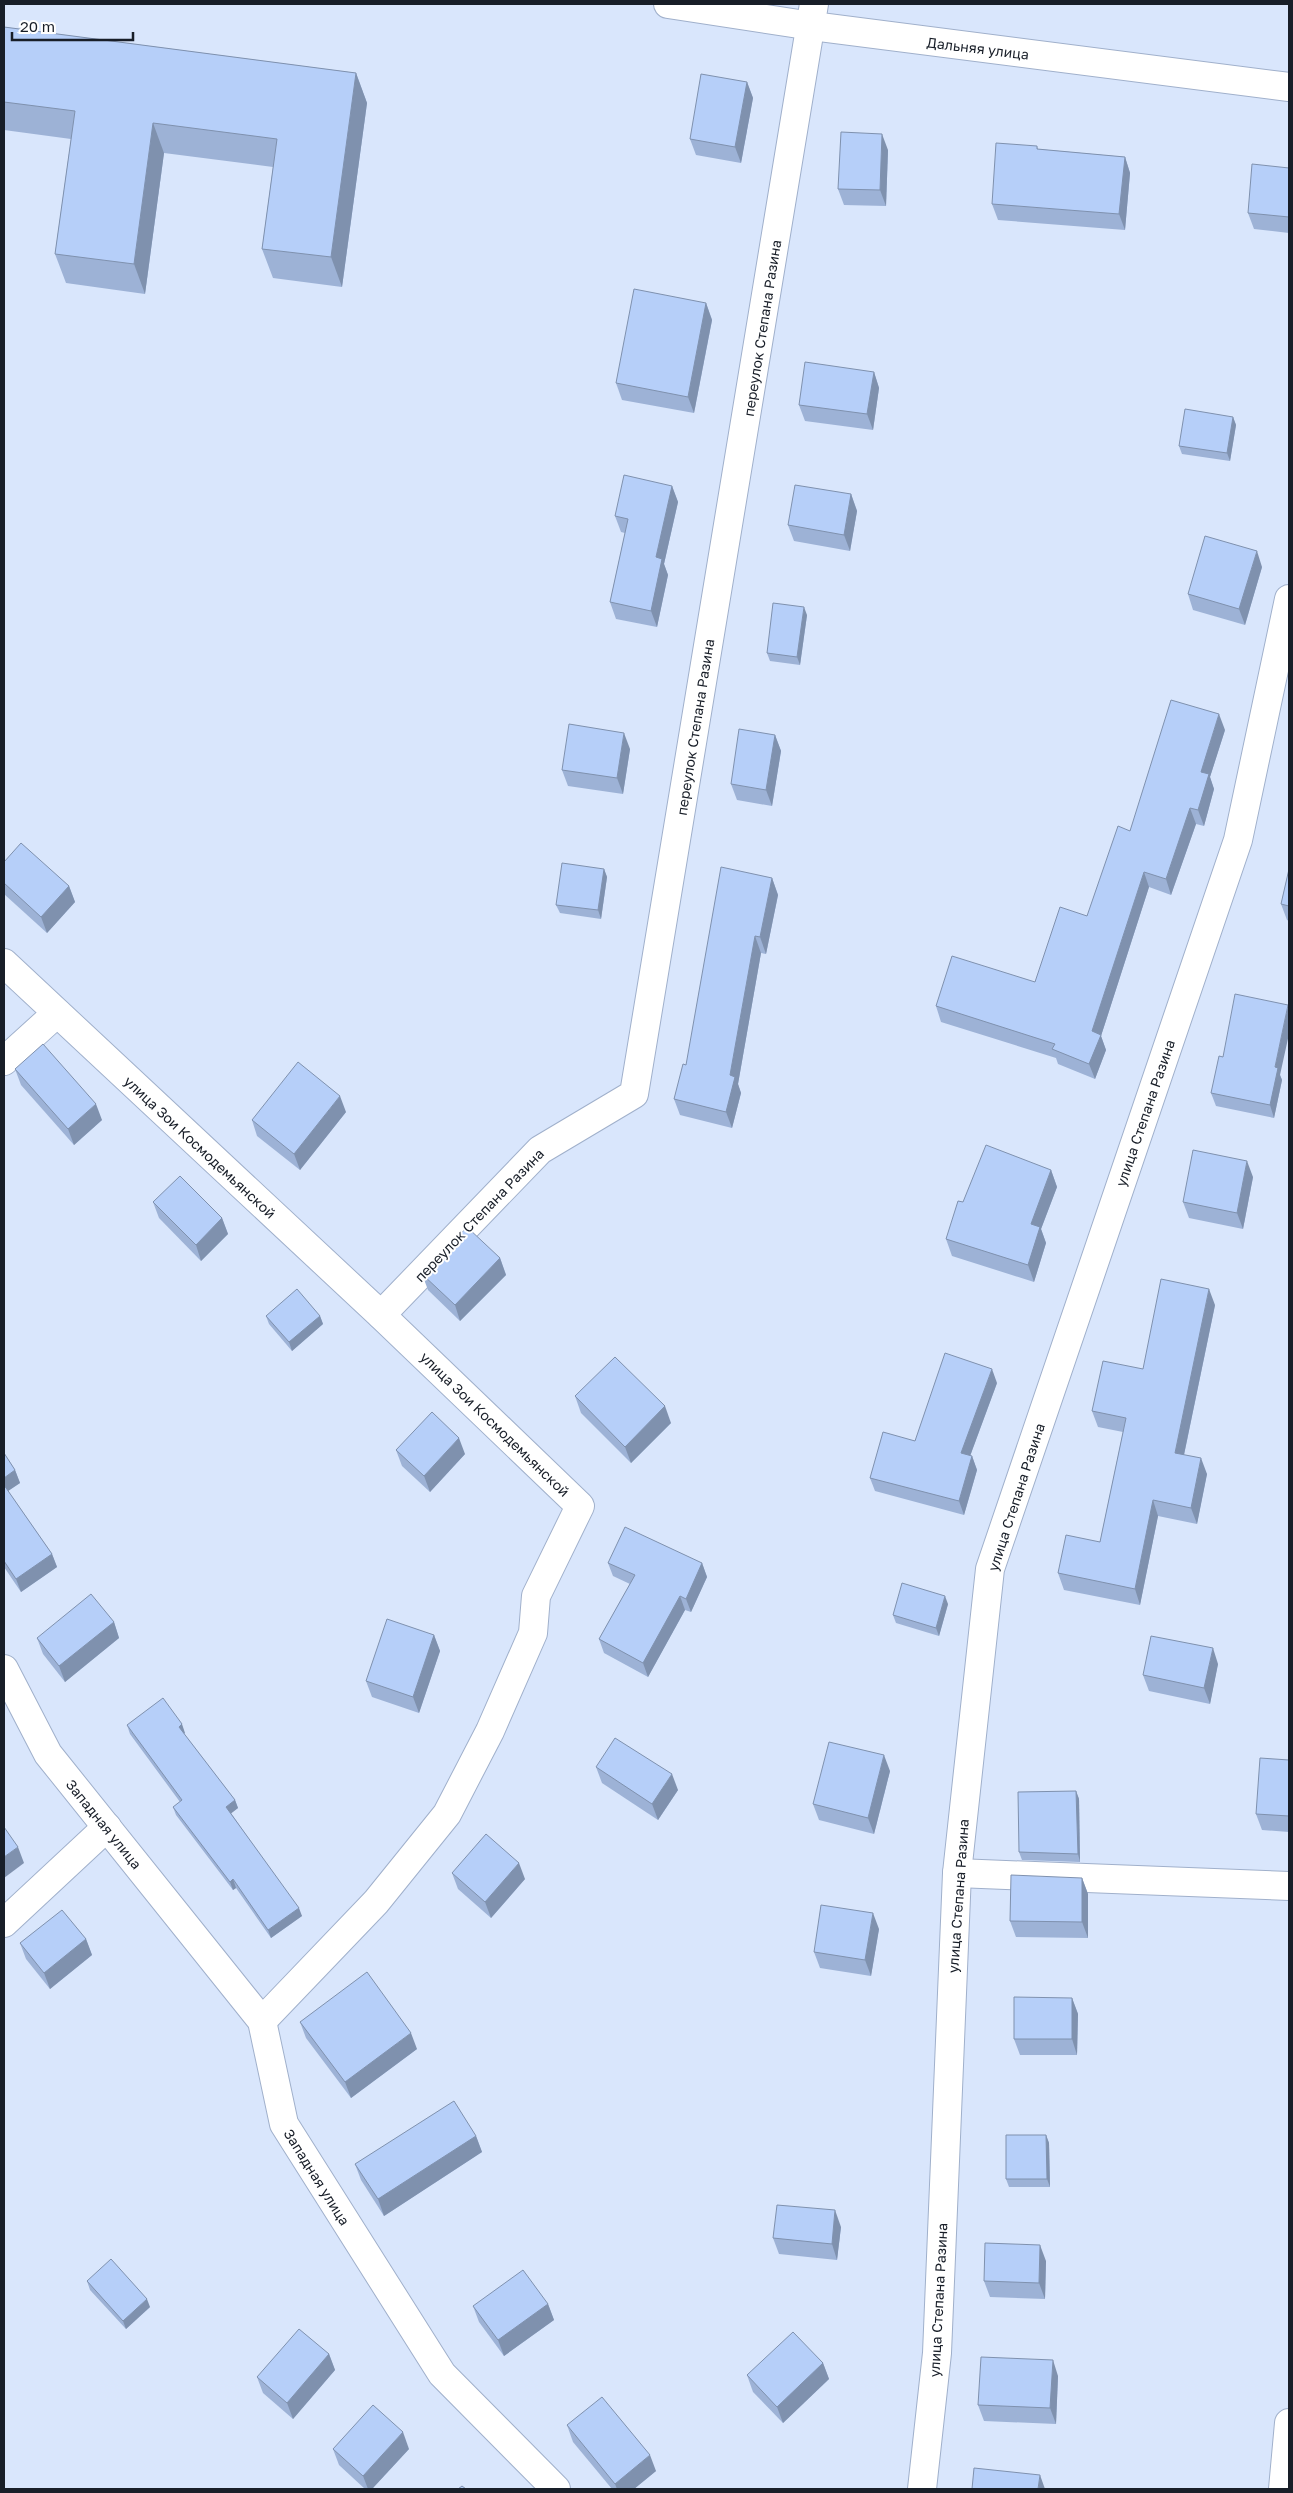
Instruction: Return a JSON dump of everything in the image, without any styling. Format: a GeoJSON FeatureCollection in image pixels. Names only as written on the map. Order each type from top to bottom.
{"type":"FeatureCollection","features":[{"type":"Feature","properties":{"kind":"street","name":"Дальняя улица"},"geometry":{"type":"LineString","coordinates":[[668,4],[813,15],[1289,87]]}},
{"type":"Feature","properties":{"kind":"street","name":"переулок Степана Разина"},"geometry":{"type":"LineString","coordinates":[[381,1315],[540,1150],[634,1094],[813,15]]}},
{"type":"Feature","properties":{"kind":"street","name":"улица Степана Разина"},"geometry":{"type":"LineString","coordinates":[[922,2489],[937,2353],[957,1873],[990,1569],[1238,840],[1289,599]]}},
{"type":"Feature","properties":{"kind":"street","name":"улица Зои Космодемьянской"},"geometry":{"type":"LineString","coordinates":[[4,963],[381,1315],[580,1506],[536,1596],[533,1633],[490,1731],[447,1814],[376,1902],[262,2021]]}},
{"type":"Feature","properties":{"kind":"street"},"geometry":{"type":"LineString","coordinates":[[4,1061],[57,1013]]}},
{"type":"Feature","properties":{"kind":"street","name":"Западная улица"},"geometry":{"type":"LineString","coordinates":[[4,1669],[48,1754],[262,2021],[284,2124],[442,2374],[556,2489]]}},
{"type":"Feature","properties":{"kind":"street"},"geometry":{"type":"LineString","coordinates":[[4,1923],[107,1827]]}},
{"type":"Feature","properties":{"kind":"street"},"geometry":{"type":"LineString","coordinates":[[957,1873],[1289,1886]]}},
{"type":"Feature","properties":{"kind":"street"},"geometry":{"type":"LineString","coordinates":[[1282,2489],[1289,2423]]}},
{"type":"Feature","properties":{"kind":"building"},"geometry":{"type":"Polygon","coordinates":[[[4,27],[356,73],[331,257],[262,249],[277,139],[153,123],[134,264],[55,254],[75,111],[4,102],[4,27]]]}},
{"type":"Feature","properties":{"kind":"building"},"geometry":{"type":"Polygon","coordinates":[[[701,74],[747,82],[735,147],[690,139],[701,74]]]}},
{"type":"Feature","properties":{"kind":"building"},"geometry":{"type":"Polygon","coordinates":[[[841,132],[882,134],[880,190],[838,189],[841,132]]]}},
{"type":"Feature","properties":{"kind":"building"},"geometry":{"type":"Polygon","coordinates":[[[996,143],[1037,146],[1037,149],[1125,157],[1119,214],[992,204],[996,143]]]}},
{"type":"Feature","properties":{"kind":"building"},"geometry":{"type":"Polygon","coordinates":[[[1252,164],[1289,168],[1289,217],[1248,213],[1252,164]]]}},
{"type":"Feature","properties":{"kind":"building"},"geometry":{"type":"Polygon","coordinates":[[[634,289],[706,303],[688,397],[616,383],[634,289]]]}},
{"type":"Feature","properties":{"kind":"building"},"geometry":{"type":"Polygon","coordinates":[[[805,362],[874,372],[867,414],[799,405],[805,362]]]}},
{"type":"Feature","properties":{"kind":"building"},"geometry":{"type":"Polygon","coordinates":[[[1185,409],[1233,417],[1227,453],[1179,446],[1185,409]]]}},
{"type":"Feature","properties":{"kind":"building"},"geometry":{"type":"Polygon","coordinates":[[[624,475],[672,486],[656,557],[662,559],[651,611],[610,602],[628,519],[615,516],[624,475]]]}},
{"type":"Feature","properties":{"kind":"building"},"geometry":{"type":"Polygon","coordinates":[[[795,485],[851,494],[844,535],[788,525],[795,485]]]}},
{"type":"Feature","properties":{"kind":"building"},"geometry":{"type":"Polygon","coordinates":[[[1205,536],[1257,551],[1239,609],[1188,594],[1205,536]]]}},
{"type":"Feature","properties":{"kind":"building"},"geometry":{"type":"Polygon","coordinates":[[[773,603],[804,607],[797,657],[767,653],[773,603]]]}},
{"type":"Feature","properties":{"kind":"building"},"geometry":{"type":"Polygon","coordinates":[[[1171,700],[1219,714],[1201,772],[1209,774],[1198,810],[1190,808],[1166,879],[1144,872],[1092,1031],[1101,1035],[1089,1064],[1052,1049],[1055,1044],[936,1006],[952,956],[1035,982],[1060,907],[1087,916],[1118,826],[1130,831],[1171,700]]]}},
{"type":"Feature","properties":{"kind":"building"},"geometry":{"type":"Polygon","coordinates":[[[569,724],[624,733],[617,778],[562,770],[569,724]]]}},
{"type":"Feature","properties":{"kind":"building"},"geometry":{"type":"Polygon","coordinates":[[[739,729],[775,735],[766,790],[731,784],[739,729]]]}},
{"type":"Feature","properties":{"kind":"building"},"geometry":{"type":"Polygon","coordinates":[[[21,843],[69,886],[41,917],[4,883],[4,862],[21,843]]]}},
{"type":"Feature","properties":{"kind":"building"},"geometry":{"type":"Polygon","coordinates":[[[562,863],[604,869],[598,910],[556,905],[562,863]]]}},
{"type":"Feature","properties":{"kind":"building"},"geometry":{"type":"Polygon","coordinates":[[[721,867],[772,878],[760,937],[755,936],[730,1075],[735,1077],[726,1112],[674,1099],[683,1064],[686,1065],[721,867]]]}},
{"type":"Feature","properties":{"kind":"building"},"geometry":{"type":"Polygon","coordinates":[[[1289,869],[1289,906],[1281,904],[1289,869]]]}},
{"type":"Feature","properties":{"kind":"building"},"geometry":{"type":"Polygon","coordinates":[[[1235,994],[1288,1005],[1275,1067],[1278,1068],[1270,1105],[1211,1093],[1219,1056],[1223,1057],[1235,994]]]}},
{"type":"Feature","properties":{"kind":"building"},"geometry":{"type":"Polygon","coordinates":[[[43,1044],[96,1104],[68,1129],[15,1069],[43,1044]]]}},
{"type":"Feature","properties":{"kind":"building"},"geometry":{"type":"Polygon","coordinates":[[[298,1062],[340,1096],[294,1154],[252,1120],[298,1062]]]}},
{"type":"Feature","properties":{"kind":"building"},"geometry":{"type":"Polygon","coordinates":[[[986,1145],[1051,1170],[1031,1224],[1040,1227],[1028,1265],[946,1239],[958,1201],[963,1202],[986,1145]]]}},
{"type":"Feature","properties":{"kind":"building"},"geometry":{"type":"Polygon","coordinates":[[[1193,1150],[1247,1161],[1237,1213],[1183,1202],[1193,1150]]]}},
{"type":"Feature","properties":{"kind":"building"},"geometry":{"type":"Polygon","coordinates":[[[180,1176],[222,1218],[196,1245],[153,1202],[180,1176]]]}},
{"type":"Feature","properties":{"kind":"building"},"geometry":{"type":"Polygon","coordinates":[[[467,1227],[500,1258],[455,1305],[422,1274],[467,1227]]]}},
{"type":"Feature","properties":{"kind":"building"},"geometry":{"type":"Polygon","coordinates":[[[1161,1279],[1209,1289],[1175,1453],[1201,1458],[1191,1508],[1153,1500],[1135,1589],[1058,1573],[1066,1535],[1100,1542],[1126,1418],[1092,1411],[1103,1361],[1143,1369],[1161,1279]]]}},
{"type":"Feature","properties":{"kind":"building"},"geometry":{"type":"Polygon","coordinates":[[[297,1289],[320,1316],[289,1342],[266,1316],[297,1289]]]}},
{"type":"Feature","properties":{"kind":"building"},"geometry":{"type":"Polygon","coordinates":[[[945,1353],[992,1369],[961,1453],[972,1456],[959,1501],[870,1478],[883,1432],[915,1441],[945,1353]]]}},
{"type":"Feature","properties":{"kind":"building"},"geometry":{"type":"Polygon","coordinates":[[[615,1357],[665,1406],[625,1447],[575,1396],[615,1357]]]}},
{"type":"Feature","properties":{"kind":"building"},"geometry":{"type":"Polygon","coordinates":[[[432,1412],[459,1438],[424,1476],[396,1450],[432,1412]]]}},
{"type":"Feature","properties":{"kind":"building"},"geometry":{"type":"Polygon","coordinates":[[[4,1453],[15,1470],[4,1478],[4,1453]]]}},
{"type":"Feature","properties":{"kind":"building"},"geometry":{"type":"Polygon","coordinates":[[[4,1485],[52,1554],[16,1579],[4,1561],[4,1485]]]}},
{"type":"Feature","properties":{"kind":"building"},"geometry":{"type":"Polygon","coordinates":[[[625,1527],[702,1563],[686,1599],[680,1596],[643,1663],[599,1639],[635,1575],[608,1563],[625,1527]]]}},
{"type":"Feature","properties":{"kind":"building"},"geometry":{"type":"Polygon","coordinates":[[[902,1583],[945,1596],[936,1628],[893,1615],[902,1583]]]}},
{"type":"Feature","properties":{"kind":"building"},"geometry":{"type":"Polygon","coordinates":[[[91,1594],[114,1622],[59,1666],[37,1638],[91,1594]]]}},
{"type":"Feature","properties":{"kind":"building"},"geometry":{"type":"Polygon","coordinates":[[[387,1619],[434,1635],[413,1697],[366,1681],[387,1619]]]}},
{"type":"Feature","properties":{"kind":"building"},"geometry":{"type":"Polygon","coordinates":[[[1151,1636],[1213,1648],[1204,1688],[1143,1675],[1151,1636]]]}},
{"type":"Feature","properties":{"kind":"building"},"geometry":{"type":"Polygon","coordinates":[[[163,1698],[182,1724],[179,1727],[235,1800],[226,1807],[299,1908],[268,1930],[233,1879],[230,1882],[173,1807],[182,1800],[127,1725],[163,1698]]]}},
{"type":"Feature","properties":{"kind":"building"},"geometry":{"type":"Polygon","coordinates":[[[615,1738],[672,1774],[652,1804],[596,1767],[615,1738]]]}},
{"type":"Feature","properties":{"kind":"building"},"geometry":{"type":"Polygon","coordinates":[[[829,1742],[884,1755],[868,1818],[813,1804],[829,1742]]]}},
{"type":"Feature","properties":{"kind":"building"},"geometry":{"type":"Polygon","coordinates":[[[1260,1758],[1289,1760],[1289,1816],[1256,1814],[1260,1758]]]}},
{"type":"Feature","properties":{"kind":"building"},"geometry":{"type":"Polygon","coordinates":[[[1076,1791],[1078,1854],[1019,1852],[1018,1792],[1076,1791]]]}},
{"type":"Feature","properties":{"kind":"building"},"geometry":{"type":"Polygon","coordinates":[[[4,1827],[18,1847],[4,1857],[4,1827]]]}},
{"type":"Feature","properties":{"kind":"building"},"geometry":{"type":"Polygon","coordinates":[[[486,1834],[519,1863],[485,1902],[452,1873],[486,1834]]]}},
{"type":"Feature","properties":{"kind":"building"},"geometry":{"type":"Polygon","coordinates":[[[1011,1875],[1082,1878],[1082,1922],[1010,1921],[1011,1875]]]}},
{"type":"Feature","properties":{"kind":"building"},"geometry":{"type":"Polygon","coordinates":[[[821,1905],[873,1913],[865,1960],[814,1952],[821,1905]]]}},
{"type":"Feature","properties":{"kind":"building"},"geometry":{"type":"Polygon","coordinates":[[[62,1910],[86,1939],[44,1973],[20,1943],[62,1910]]]}},
{"type":"Feature","properties":{"kind":"building"},"geometry":{"type":"Polygon","coordinates":[[[367,1972],[411,2033],[345,2082],[300,2022],[367,1972]]]}},
{"type":"Feature","properties":{"kind":"building"},"geometry":{"type":"Polygon","coordinates":[[[1014,1997],[1072,1998],[1072,2039],[1014,2039],[1014,1997]]]}},
{"type":"Feature","properties":{"kind":"building"},"geometry":{"type":"Polygon","coordinates":[[[454,2101],[476,2136],[378,2199],[355,2164],[454,2101]]]}},
{"type":"Feature","properties":{"kind":"building"},"geometry":{"type":"Polygon","coordinates":[[[1006,2135],[1046,2135],[1047,2179],[1006,2179],[1006,2135]]]}},
{"type":"Feature","properties":{"kind":"building"},"geometry":{"type":"Polygon","coordinates":[[[777,2205],[835,2210],[832,2244],[773,2238],[777,2205]]]}},
{"type":"Feature","properties":{"kind":"building"},"geometry":{"type":"Polygon","coordinates":[[[985,2243],[1040,2245],[1039,2283],[984,2281],[985,2243]]]}},
{"type":"Feature","properties":{"kind":"building"},"geometry":{"type":"Polygon","coordinates":[[[111,2259],[147,2299],[123,2321],[87,2281],[111,2259]]]}},
{"type":"Feature","properties":{"kind":"building"},"geometry":{"type":"Polygon","coordinates":[[[523,2270],[548,2304],[498,2340],[473,2306],[523,2270]]]}},
{"type":"Feature","properties":{"kind":"building"},"geometry":{"type":"Polygon","coordinates":[[[299,2329],[329,2354],[287,2403],[257,2377],[299,2329]]]}},
{"type":"Feature","properties":{"kind":"building"},"geometry":{"type":"Polygon","coordinates":[[[793,2332],[823,2363],[777,2407],[747,2375],[793,2332]]]}},
{"type":"Feature","properties":{"kind":"building"},"geometry":{"type":"Polygon","coordinates":[[[981,2357],[1053,2360],[1050,2408],[978,2405],[981,2357]]]}},
{"type":"Feature","properties":{"kind":"building"},"geometry":{"type":"Polygon","coordinates":[[[602,2397],[650,2455],[615,2484],[567,2425],[602,2397]]]}},
{"type":"Feature","properties":{"kind":"building"},"geometry":{"type":"Polygon","coordinates":[[[373,2405],[403,2432],[363,2476],[333,2449],[373,2405]]]}},
{"type":"Feature","properties":{"kind":"building"},"geometry":{"type":"Polygon","coordinates":[[[974,2468],[1040,2475],[1038,2489],[972,2489],[974,2468]]]}}]}
